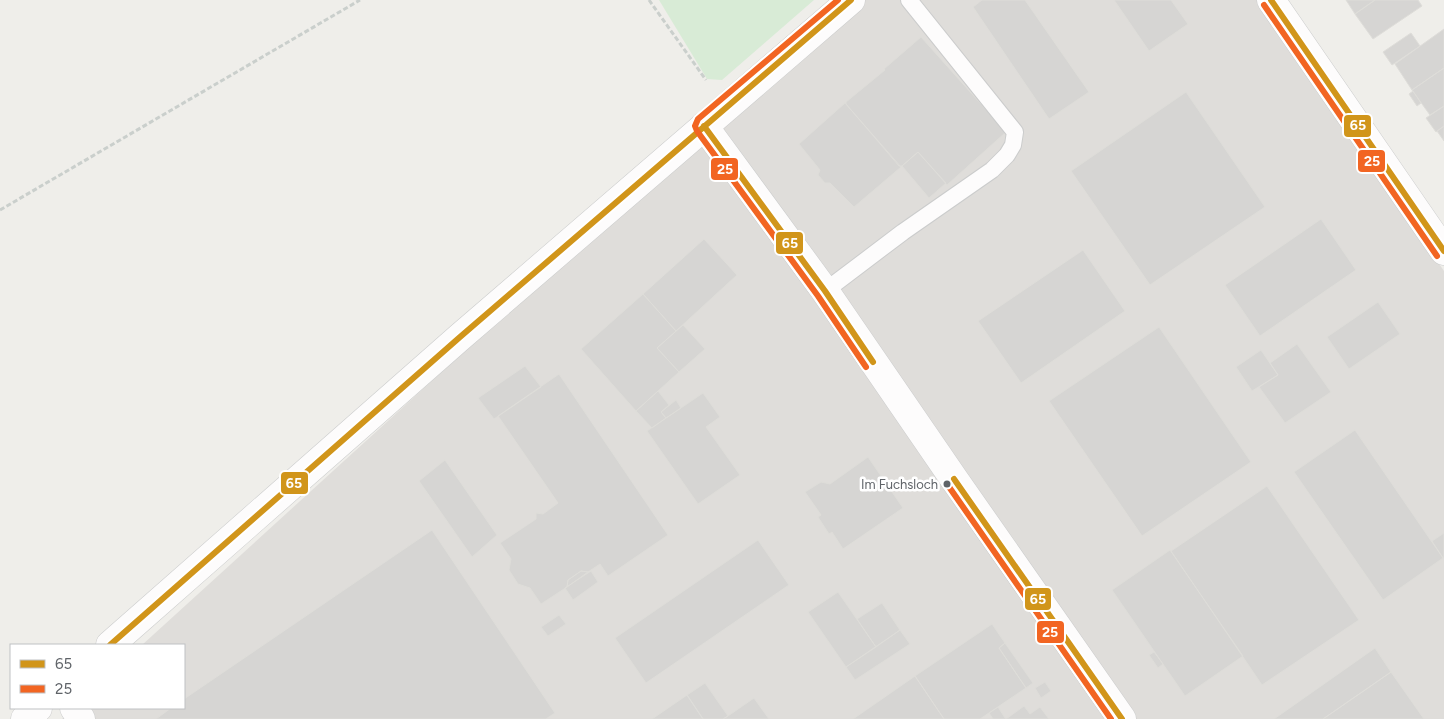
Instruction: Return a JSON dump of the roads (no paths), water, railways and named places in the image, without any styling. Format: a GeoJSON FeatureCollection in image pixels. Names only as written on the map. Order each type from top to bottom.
{"type":"FeatureCollection","features":[{"type":"Feature","properties":{"kind":"street"},"geometry":{"type":"LineString","coordinates":[[111,644],[851,0]]}},
{"type":"Feature","properties":{"kind":"street"},"geometry":{"type":"LineString","coordinates":[[1271,0],[1444,251]]}},
{"type":"Feature","properties":{"kind":"street"},"geometry":{"type":"LineString","coordinates":[[704,126],[825,291],[1122,719]]}},
{"type":"Feature","properties":{"kind":"street"},"geometry":{"type":"LineString","coordinates":[[25,719],[37,709]]}},
{"type":"Feature","properties":{"kind":"lane"},"geometry":{"type":"LineString","coordinates":[[825,291],[903,232],[992,170],[1007,155],[1013,145],[1015,132],[909,0]]}},
{"type":"Feature","properties":{"kind":"place","name":"Im Fuchsloch"},"geometry":{"type":"Point","coordinates":[947,484]}}]}
